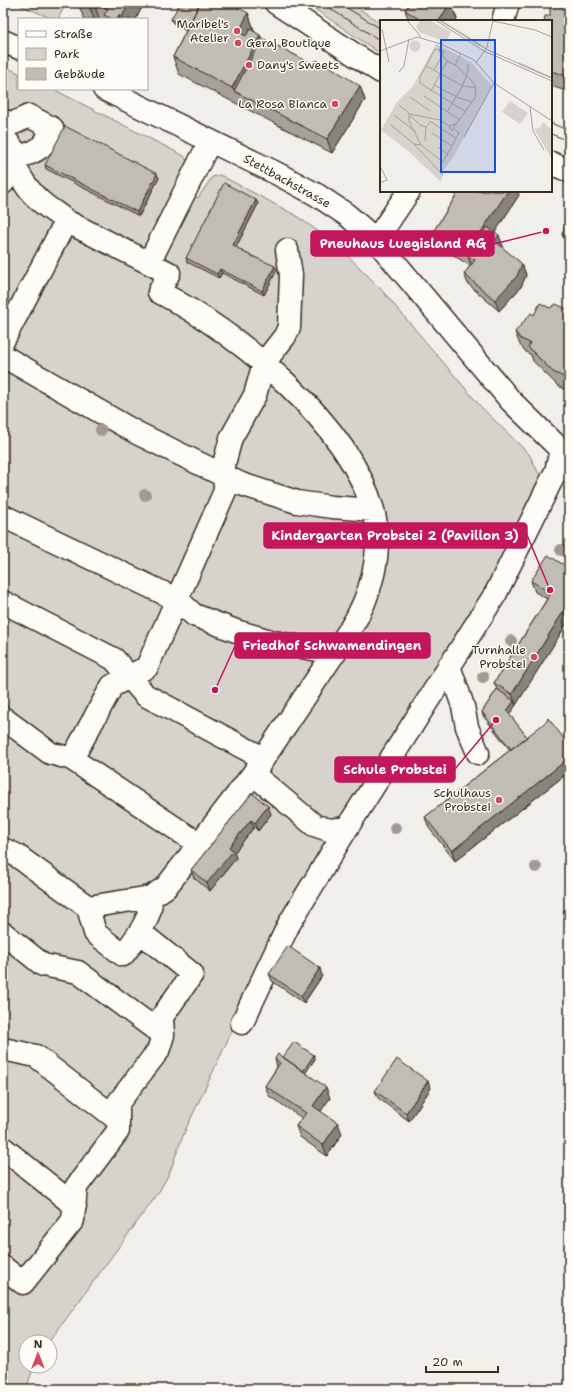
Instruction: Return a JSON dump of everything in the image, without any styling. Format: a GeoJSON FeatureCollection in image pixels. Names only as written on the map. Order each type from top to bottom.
{"type":"FeatureCollection","features":[{"type":"Feature","properties":{"kind":"street"},"geometry":{"type":"LineString","coordinates":[[276,3],[380,71]]}},
{"type":"Feature","properties":{"kind":"street"},"geometry":{"type":"LineString","coordinates":[[503,20],[508,3]]}},
{"type":"Feature","properties":{"kind":"street"},"geometry":{"type":"LineString","coordinates":[[3,41],[18,48]]}},
{"type":"Feature","properties":{"kind":"street","name":"Stettbachstrasse"},"geometry":{"type":"LineString","coordinates":[[106,90],[318,195],[347,216],[376,240],[511,401],[565,452]]}},
{"type":"Feature","properties":{"kind":"street"},"geometry":{"type":"LineString","coordinates":[[3,121],[14,123],[24,120],[29,116],[52,128],[43,147],[30,154],[12,168]]}},
{"type":"Feature","properties":{"kind":"street"},"geometry":{"type":"LineString","coordinates":[[3,136],[12,168],[39,200],[66,221],[169,273],[159,292],[236,339],[264,363],[296,394],[332,433],[355,466],[373,510],[376,530],[375,559],[372,580],[360,614],[258,766],[199,844],[166,887],[151,897],[88,907]]}},
{"type":"Feature","properties":{"kind":"street"},"geometry":{"type":"LineString","coordinates":[[149,263],[210,141]]}},
{"type":"Feature","properties":{"kind":"street"},"geometry":{"type":"LineString","coordinates":[[552,163],[569,171]]}},
{"type":"Feature","properties":{"kind":"street"},"geometry":{"type":"LineString","coordinates":[[376,240],[408,192]]}},
{"type":"Feature","properties":{"kind":"street"},"geometry":{"type":"LineString","coordinates":[[3,341],[66,221]]}},
{"type":"Feature","properties":{"kind":"street"},"geometry":{"type":"LineString","coordinates":[[72,759],[112,686],[147,667],[225,491],[226,476],[224,464],[231,438],[255,395],[264,363],[285,336],[289,327],[291,275],[287,250]]}},
{"type":"Feature","properties":{"kind":"street"},"geometry":{"type":"LineString","coordinates":[[3,356],[138,433],[241,484],[297,502],[332,507],[373,510]]}},
{"type":"Feature","properties":{"kind":"street"},"geometry":{"type":"LineString","coordinates":[[242,1023],[289,924],[347,828],[496,593],[565,452]]}},
{"type":"Feature","properties":{"kind":"street"},"geometry":{"type":"LineString","coordinates":[[3,516],[178,600],[194,615],[274,642],[335,653]]}},
{"type":"Feature","properties":{"kind":"street"},"geometry":{"type":"LineString","coordinates":[[3,602],[114,659],[145,695],[258,766],[314,825],[329,830],[347,828]]}},
{"type":"Feature","properties":{"kind":"street"},"geometry":{"type":"LineString","coordinates":[[449,666],[463,706],[467,727],[478,753]]}},
{"type":"Feature","properties":{"kind":"street"},"geometry":{"type":"LineString","coordinates":[[3,718],[50,753],[72,759],[199,844]]}},
{"type":"Feature","properties":{"kind":"street"},"geometry":{"type":"LineString","coordinates":[[3,849],[16,856],[88,907],[95,933],[123,955],[140,932],[152,908],[151,897]]}},
{"type":"Feature","properties":{"kind":"street"},"geometry":{"type":"LineString","coordinates":[[3,1267],[23,1283],[73,1220],[76,1187],[118,1131],[118,1103],[158,1051],[163,1035],[162,1017],[192,974],[140,932]]}},
{"type":"Feature","properties":{"kind":"street"},"geometry":{"type":"LineString","coordinates":[[3,933],[43,964],[78,972],[163,1035]]}},
{"type":"Feature","properties":{"kind":"street"},"geometry":{"type":"LineString","coordinates":[[3,1049],[36,1056],[118,1120]]}},
{"type":"Feature","properties":{"kind":"street"},"geometry":{"type":"LineString","coordinates":[[3,1148],[75,1206]]}},
{"type":"Feature","properties":{"kind":"green space"},"geometry":{"type":"Polygon","coordinates":[[[15,3],[66,3],[58,18],[51,18],[15,3]]]}},
{"type":"Feature","properties":{"kind":"green space"},"geometry":{"type":"Polygon","coordinates":[[[306,3],[350,3],[380,22],[380,53],[306,3]]]}},
{"type":"Feature","properties":{"kind":"green space"},"geometry":{"type":"Polygon","coordinates":[[[3,66],[18,73],[18,90],[55,90],[184,156],[187,161],[194,196],[198,198],[212,177],[220,175],[295,215],[322,234],[347,255],[379,287],[482,408],[529,454],[543,482],[490,590],[284,921],[184,1133],[169,1174],[157,1195],[55,1334],[18,1334],[18,1374],[31,1374],[26,1389],[3,1389],[3,66]]]}},
{"type":"Feature","properties":{"kind":"building"},"geometry":{"type":"Polygon","coordinates":[[[80,3],[92,3],[90,8],[80,3]]]}},
{"type":"Feature","properties":{"kind":"building"},"geometry":{"type":"Polygon","coordinates":[[[97,3],[129,3],[122,17],[119,15],[118,18],[110,18],[104,15],[108,9],[97,3]]]}},
{"type":"Feature","properties":{"kind":"building"},"geometry":{"type":"Polygon","coordinates":[[[180,3],[200,3],[187,29],[171,19],[180,3]]]}},
{"type":"Feature","properties":{"kind":"building"},"geometry":{"type":"Polygon","coordinates":[[[200,3],[230,3],[248,13],[239,32],[246,36],[250,29],[260,35],[232,88],[173,57],[200,3]]]}},
{"type":"Feature","properties":{"kind":"building"},"geometry":{"type":"Polygon","coordinates":[[[410,3],[450,3],[440,20],[420,20],[405,10],[410,3]]]}},
{"type":"Feature","properties":{"kind":"building"},"geometry":{"type":"Polygon","coordinates":[[[550,3],[569,3],[569,71],[567,76],[552,71],[552,20],[544,20],[545,16],[550,16],[550,3]]]}},
{"type":"Feature","properties":{"kind":"building"},"geometry":{"type":"Polygon","coordinates":[[[262,38],[314,65],[316,60],[329,66],[360,86],[327,139],[234,91],[262,38]]]}},
{"type":"Feature","properties":{"kind":"building"},"geometry":{"type":"Polygon","coordinates":[[[65,126],[157,174],[137,212],[45,165],[65,126]]]}},
{"type":"Feature","properties":{"kind":"building"},"geometry":{"type":"Polygon","coordinates":[[[224,183],[256,200],[233,245],[245,253],[275,266],[262,291],[220,269],[217,274],[186,258],[224,183]]]}},
{"type":"Feature","properties":{"kind":"building"},"geometry":{"type":"Polygon","coordinates":[[[458,192],[507,192],[467,253],[433,232],[458,192]]]}},
{"type":"Feature","properties":{"kind":"building"},"geometry":{"type":"Polygon","coordinates":[[[569,217],[569,237],[562,234],[569,217]]]}},
{"type":"Feature","properties":{"kind":"building"},"geometry":{"type":"Polygon","coordinates":[[[487,227],[499,235],[495,241],[522,264],[517,276],[495,300],[464,274],[475,260],[468,256],[487,227]]]}},
{"type":"Feature","properties":{"kind":"building"},"geometry":{"type":"Polygon","coordinates":[[[540,303],[550,308],[556,304],[569,310],[567,315],[569,316],[569,386],[565,382],[566,378],[553,372],[528,347],[530,343],[521,339],[515,332],[531,313],[534,315],[540,303]]]}},
{"type":"Feature","properties":{"kind":"building"},"geometry":{"type":"Polygon","coordinates":[[[548,555],[564,565],[569,557],[569,605],[568,604],[512,694],[494,683],[551,593],[531,581],[548,555]]]}},
{"type":"Feature","properties":{"kind":"building"},"geometry":{"type":"Polygon","coordinates":[[[497,689],[514,701],[507,711],[527,737],[511,749],[482,712],[497,689]]]}},
{"type":"Feature","properties":{"kind":"building","name":"Schulhaus Probstei"},"geometry":{"type":"Polygon","coordinates":[[[548,718],[569,745],[569,758],[452,851],[425,817],[547,721],[548,718]]]}},
{"type":"Feature","properties":{"kind":"building"},"geometry":{"type":"Polygon","coordinates":[[[252,793],[268,806],[255,823],[251,820],[229,847],[233,851],[207,883],[191,870],[252,793]]]}},
{"type":"Feature","properties":{"kind":"building"},"geometry":{"type":"Polygon","coordinates":[[[569,906],[569,919],[563,911],[569,906]]]}},
{"type":"Feature","properties":{"kind":"building"},"geometry":{"type":"Polygon","coordinates":[[[288,946],[320,968],[301,996],[269,974],[288,946]]]}},
{"type":"Feature","properties":{"kind":"building"},"geometry":{"type":"Polygon","coordinates":[[[294,1042],[314,1055],[303,1071],[283,1057],[294,1042]]]}},
{"type":"Feature","properties":{"kind":"building"},"geometry":{"type":"Polygon","coordinates":[[[278,1054],[326,1087],[313,1106],[338,1123],[323,1145],[296,1126],[306,1113],[265,1086],[280,1063],[275,1059],[278,1054]]]}},
{"type":"Feature","properties":{"kind":"building"},"geometry":{"type":"Polygon","coordinates":[[[397,1059],[428,1081],[406,1113],[375,1091],[397,1059]]]}},
{"type":"Feature","properties":{"kind":"tram line"},"geometry":{"type":"LineString","coordinates":[[321,3],[380,40]]}},
{"type":"Feature","properties":{"kind":"tram line"},"geometry":{"type":"LineString","coordinates":[[339,3],[380,28]]}},
{"type":"Feature","properties":{"kind":"tram line"},"geometry":{"type":"LineString","coordinates":[[552,123],[569,131]]}},
{"type":"Feature","properties":{"kind":"tram line"},"geometry":{"type":"LineString","coordinates":[[552,134],[569,141]]}},
{"type":"Feature","properties":{"kind":"place","name":"Maribel's Atelier"},"geometry":{"type":"Point","coordinates":[237,31]}},
{"type":"Feature","properties":{"kind":"place","name":"Geraj Boutique"},"geometry":{"type":"Point","coordinates":[238,43]}},
{"type":"Feature","properties":{"kind":"place","name":"Dany's Sweets"},"geometry":{"type":"Point","coordinates":[249,65]}},
{"type":"Feature","properties":{"kind":"place","name":"La Rosa Bianca"},"geometry":{"type":"Point","coordinates":[335,104]}},
{"type":"Feature","properties":{"kind":"place","name":"Pneuhaus Luegisland AG"},"geometry":{"type":"Point","coordinates":[546,231]}},
{"type":"Feature","properties":{"kind":"place","name":"Kindergarten Probstei 2 (Pavillon 3)"},"geometry":{"type":"Point","coordinates":[550,590]}},
{"type":"Feature","properties":{"kind":"place","name":"Turnhalle Probstei"},"geometry":{"type":"Point","coordinates":[534,657]}},
{"type":"Feature","properties":{"kind":"place","name":"Friedhof Schwamendingen"},"geometry":{"type":"Point","coordinates":[215,690]}},
{"type":"Feature","properties":{"kind":"place","name":"Schule Probstei"},"geometry":{"type":"Point","coordinates":[496,720]}},
{"type":"Feature","properties":{"kind":"place","name":"Schulhaus Probstei"},"geometry":{"type":"Point","coordinates":[499,800]}}]}
